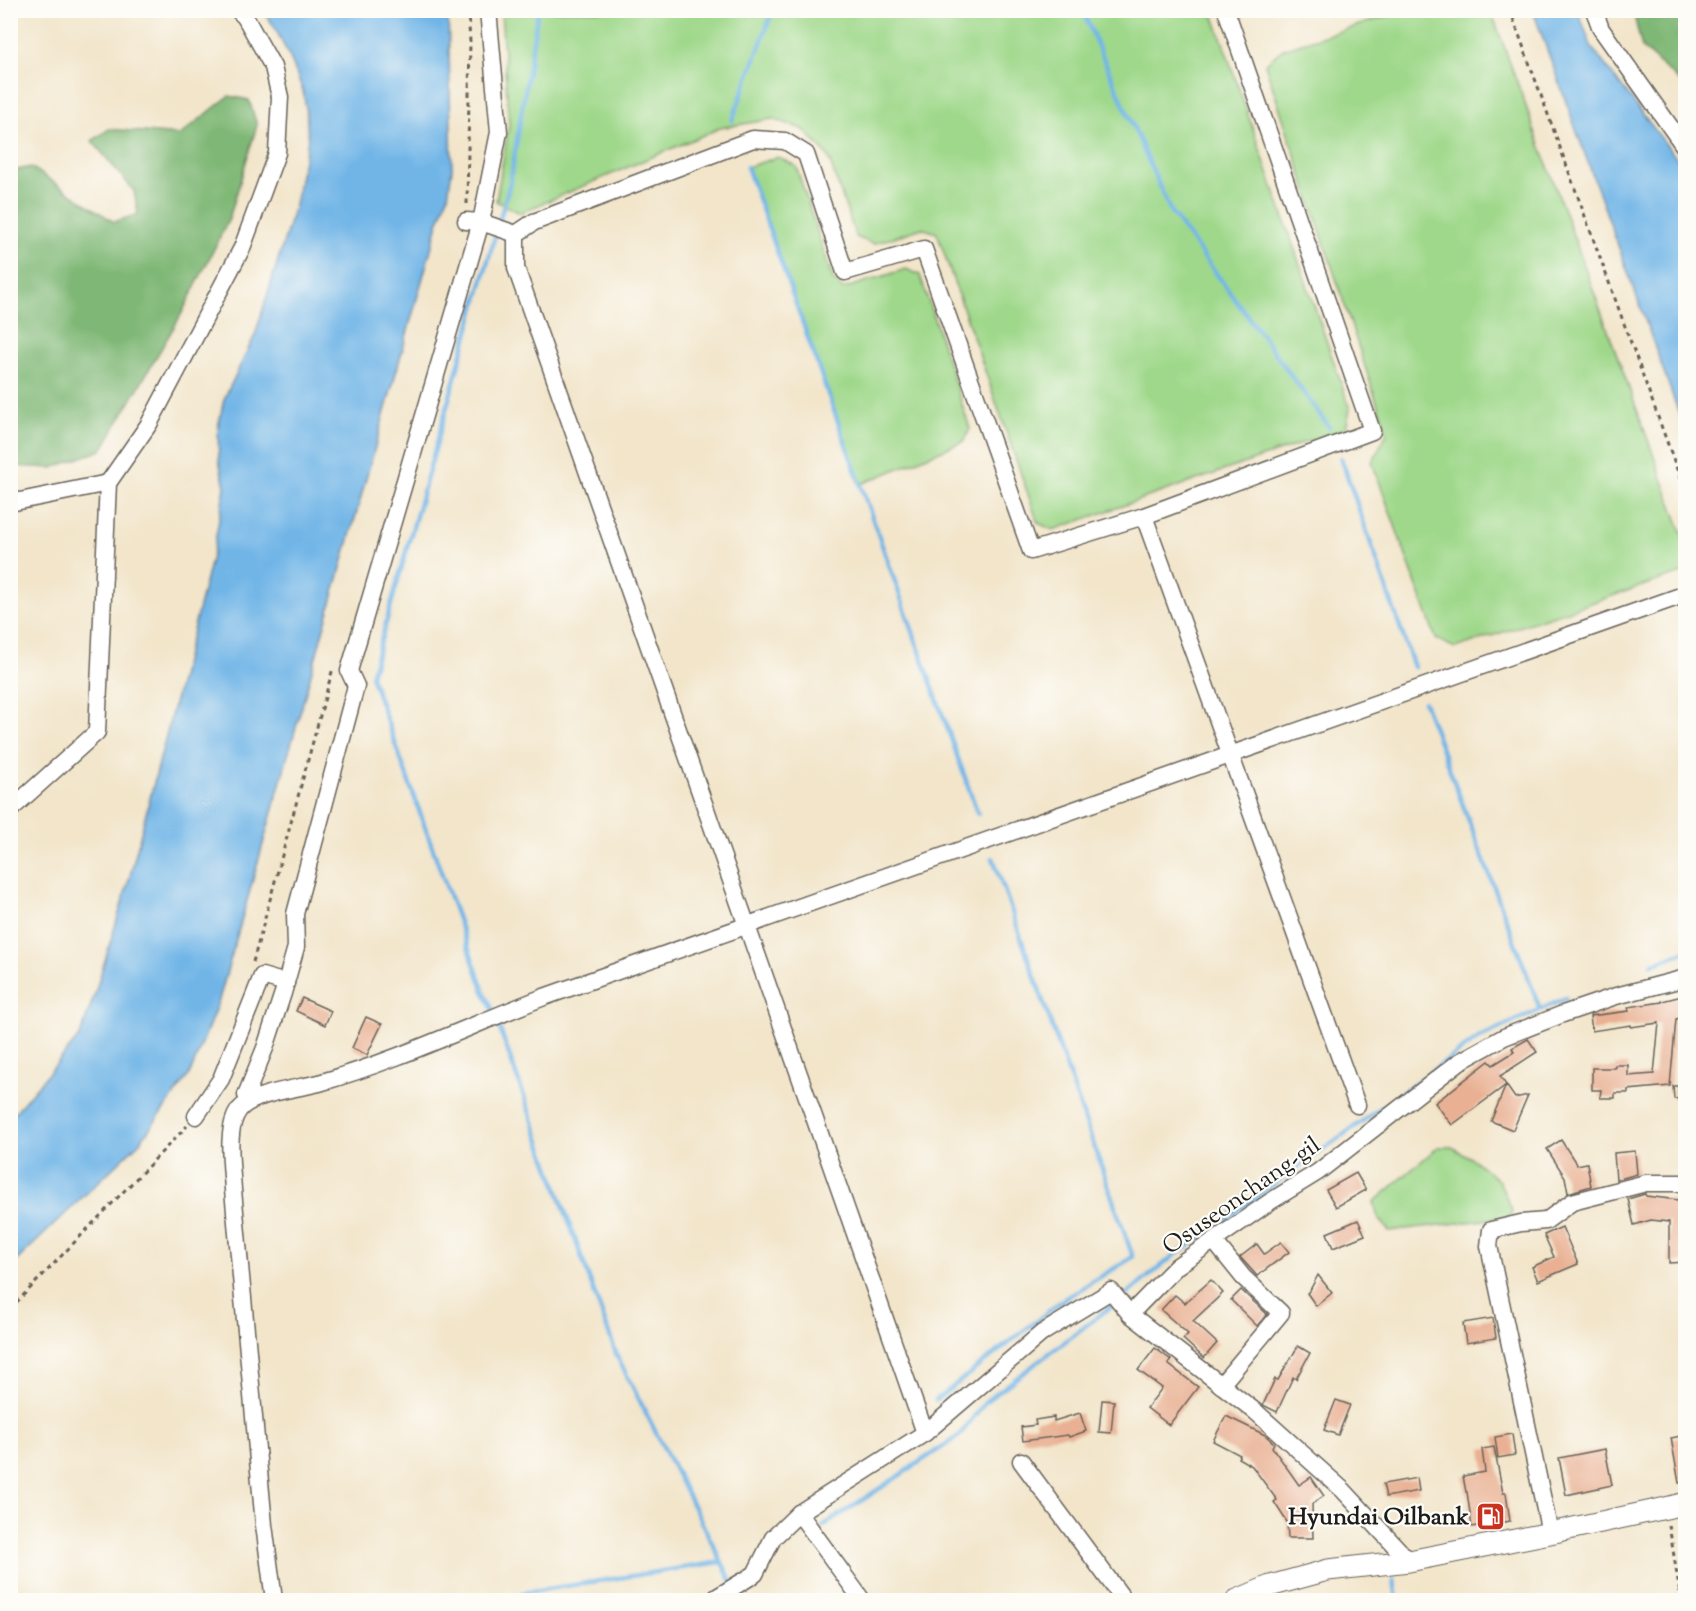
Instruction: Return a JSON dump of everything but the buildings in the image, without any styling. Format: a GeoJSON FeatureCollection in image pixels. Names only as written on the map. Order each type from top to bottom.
{"type":"FeatureCollection","features":[{"type":"Feature","properties":{"kind":"main road"},"geometry":{"type":"LineString","coordinates":[[1238,1600],[1270,1586],[1328,1570],[1409,1561],[1676,1506]]}},
{"type":"Feature","properties":{"kind":"street"},"geometry":{"type":"LineString","coordinates":[[10,810],[97,732],[108,483],[149,424],[242,248],[277,153],[280,97],[273,67],[245,17],[238,10]]}},
{"type":"Feature","properties":{"kind":"street"},"geometry":{"type":"LineString","coordinates":[[250,1101],[246,1095],[265,1048],[296,947],[295,914],[356,686],[349,671],[499,132],[488,10]]}},
{"type":"Feature","properties":{"kind":"street"},"geometry":{"type":"LineString","coordinates":[[474,222],[516,234],[534,222],[753,139],[785,141],[806,154],[845,272],[924,249],[1030,551],[1144,516],[1372,431],[1226,10]]}},
{"type":"Feature","properties":{"kind":"street"},"geometry":{"type":"LineString","coordinates":[[1594,10],[1601,29],[1686,149]]}},
{"type":"Feature","properties":{"kind":"street"},"geometry":{"type":"LineString","coordinates":[[516,234],[516,268],[926,1433]]}},
{"type":"Feature","properties":{"kind":"street"},"geometry":{"type":"LineString","coordinates":[[10,503],[108,483]]}},
{"type":"Feature","properties":{"kind":"street"},"geometry":{"type":"LineString","coordinates":[[1144,516],[1357,1105]]}},
{"type":"Feature","properties":{"kind":"street"},"geometry":{"type":"LineString","coordinates":[[274,1600],[264,1525],[233,1190],[232,1123],[236,1113],[244,1104],[255,1098],[368,1067],[521,1005],[1686,594]]}},
{"type":"Feature","properties":{"kind":"street"},"geometry":{"type":"LineString","coordinates":[[196,1116],[221,1079],[262,976],[286,983]]}},
{"type":"Feature","properties":{"kind":"street","name":"Osuseonchang-gil"},"geometry":{"type":"LineString","coordinates":[[1130,1314],[1177,1266],[1271,1201],[1318,1172],[1459,1062],[1504,1036],[1616,996],[1686,978]]}},
{"type":"Feature","properties":{"kind":"street"},"geometry":{"type":"LineString","coordinates":[[1550,1533],[1489,1246],[1491,1230],[1521,1223],[1546,1221],[1572,1202],[1646,1183],[1686,1183]]}},
{"type":"Feature","properties":{"kind":"street"},"geometry":{"type":"LineString","coordinates":[[1214,1241],[1243,1277],[1281,1313],[1221,1384]]}},
{"type":"Feature","properties":{"kind":"street"},"geometry":{"type":"LineString","coordinates":[[718,1599],[755,1574],[773,1538],[799,1513],[926,1433],[1042,1333],[1111,1291],[1130,1314],[1256,1412],[1343,1490],[1409,1561]]}},
{"type":"Feature","properties":{"kind":"street"},"geometry":{"type":"LineString","coordinates":[[1021,1461],[1124,1600]]}},
{"type":"Feature","properties":{"kind":"street"},"geometry":{"type":"LineString","coordinates":[[799,1513],[862,1600]]}},
{"type":"Feature","properties":{"kind":"path"},"geometry":{"type":"LineString","coordinates":[[468,10],[474,222]]}},
{"type":"Feature","properties":{"kind":"path"},"geometry":{"type":"LineString","coordinates":[[1510,10],[1686,494]]}},
{"type":"Feature","properties":{"kind":"path"},"geometry":{"type":"LineString","coordinates":[[250,972],[334,662]]}},
{"type":"Feature","properties":{"kind":"path"},"geometry":{"type":"LineString","coordinates":[[10,1309],[196,1116]]}},
{"type":"Feature","properties":{"kind":"path"},"geometry":{"type":"LineString","coordinates":[[1676,1506],[1682,1600]]}},
{"type":"Feature","properties":{"kind":"green space"},"geometry":{"type":"Polygon","coordinates":[[[501,11],[1212,11],[1350,409],[1346,428],[1053,530],[1038,523],[937,233],[922,228],[873,244],[856,237],[828,156],[803,129],[772,119],[720,128],[520,213],[496,201],[509,125],[501,11]]]}},
{"type":"Feature","properties":{"kind":"green space"},"geometry":{"type":"Polygon","coordinates":[[[1404,11],[1491,11],[1685,541],[1685,572],[1455,648],[1436,639],[1372,462],[1387,433],[1265,64],[1283,49],[1404,11]]]}},
{"type":"Feature","properties":{"kind":"green space"},"geometry":{"type":"Polygon","coordinates":[[[1633,11],[1685,11],[1685,86],[1642,48],[1633,11]]]}},
{"type":"Feature","properties":{"kind":"green space"},"geometry":{"type":"Polygon","coordinates":[[[229,96],[249,100],[257,125],[229,219],[181,315],[102,450],[52,468],[11,466],[11,171],[31,167],[114,222],[138,214],[134,191],[92,141],[109,129],[180,135],[229,96]]]}},
{"type":"Feature","properties":{"kind":"green space"},"geometry":{"type":"Polygon","coordinates":[[[778,157],[796,166],[833,280],[843,289],[906,269],[920,275],[970,429],[964,441],[861,484],[747,167],[778,157]]]}},
{"type":"Feature","properties":{"kind":"green space"},"geometry":{"type":"Polygon","coordinates":[[[1438,1147],[1452,1147],[1474,1160],[1499,1181],[1512,1210],[1510,1217],[1389,1231],[1377,1215],[1374,1202],[1438,1147]]]}},
{"type":"Feature","properties":{"kind":"water"},"geometry":{"type":"Polygon","coordinates":[[[263,11],[448,11],[452,169],[448,196],[438,224],[219,1000],[190,1074],[140,1142],[11,1266],[11,1117],[80,1036],[95,993],[129,880],[213,552],[225,487],[219,461],[218,427],[224,399],[255,335],[295,205],[308,139],[306,108],[303,91],[292,62],[274,26],[263,11]]]}},
{"type":"Feature","properties":{"kind":"water"},"geometry":{"type":"Polygon","coordinates":[[[1533,11],[1578,11],[1592,48],[1685,169],[1685,430],[1533,11]]]}},
{"type":"Feature","properties":{"kind":"waterway"},"geometry":{"type":"LineString","coordinates":[[494,1013],[483,989],[371,676],[510,183],[538,10]]}},
{"type":"Feature","properties":{"kind":"waterway"},"geometry":{"type":"LineString","coordinates":[[732,121],[773,10]]}},
{"type":"Feature","properties":{"kind":"waterway"},"geometry":{"type":"LineString","coordinates":[[1082,10],[1171,212],[1329,427]]}},
{"type":"Feature","properties":{"kind":"waterway"},"geometry":{"type":"LineString","coordinates":[[747,167],[978,814]]}},
{"type":"Feature","properties":{"kind":"waterway"},"geometry":{"type":"LineString","coordinates":[[1341,458],[1414,667]]}},
{"type":"Feature","properties":{"kind":"waterway"},"geometry":{"type":"LineString","coordinates":[[1424,702],[1540,1009]]}},
{"type":"Feature","properties":{"kind":"waterway"},"geometry":{"type":"LineString","coordinates":[[936,1400],[1064,1299],[1133,1257],[993,858]]}},
{"type":"Feature","properties":{"kind":"waterway"},"geometry":{"type":"LineString","coordinates":[[1652,964],[1686,951]]}},
{"type":"Feature","properties":{"kind":"waterway"},"geometry":{"type":"LineString","coordinates":[[1122,1298],[1175,1255],[1480,1037],[1566,998]]}},
{"type":"Feature","properties":{"kind":"waterway"},"geometry":{"type":"LineString","coordinates":[[497,1021],[617,1356],[741,1600]]}},
{"type":"Feature","properties":{"kind":"waterway"},"geometry":{"type":"LineString","coordinates":[[823,1526],[959,1436],[986,1401],[1116,1303]]}},
{"type":"Feature","properties":{"kind":"waterway"},"geometry":{"type":"LineString","coordinates":[[522,1600],[522,1593],[721,1562]]}},
{"type":"Feature","properties":{"kind":"waterway"},"geometry":{"type":"LineString","coordinates":[[1394,1580],[1397,1600]]}},
{"type":"Feature","properties":{"kind":"place","name":"Hyundai Oilbank"},"geometry":{"type":"Point","coordinates":[1490,1516]}}]}
